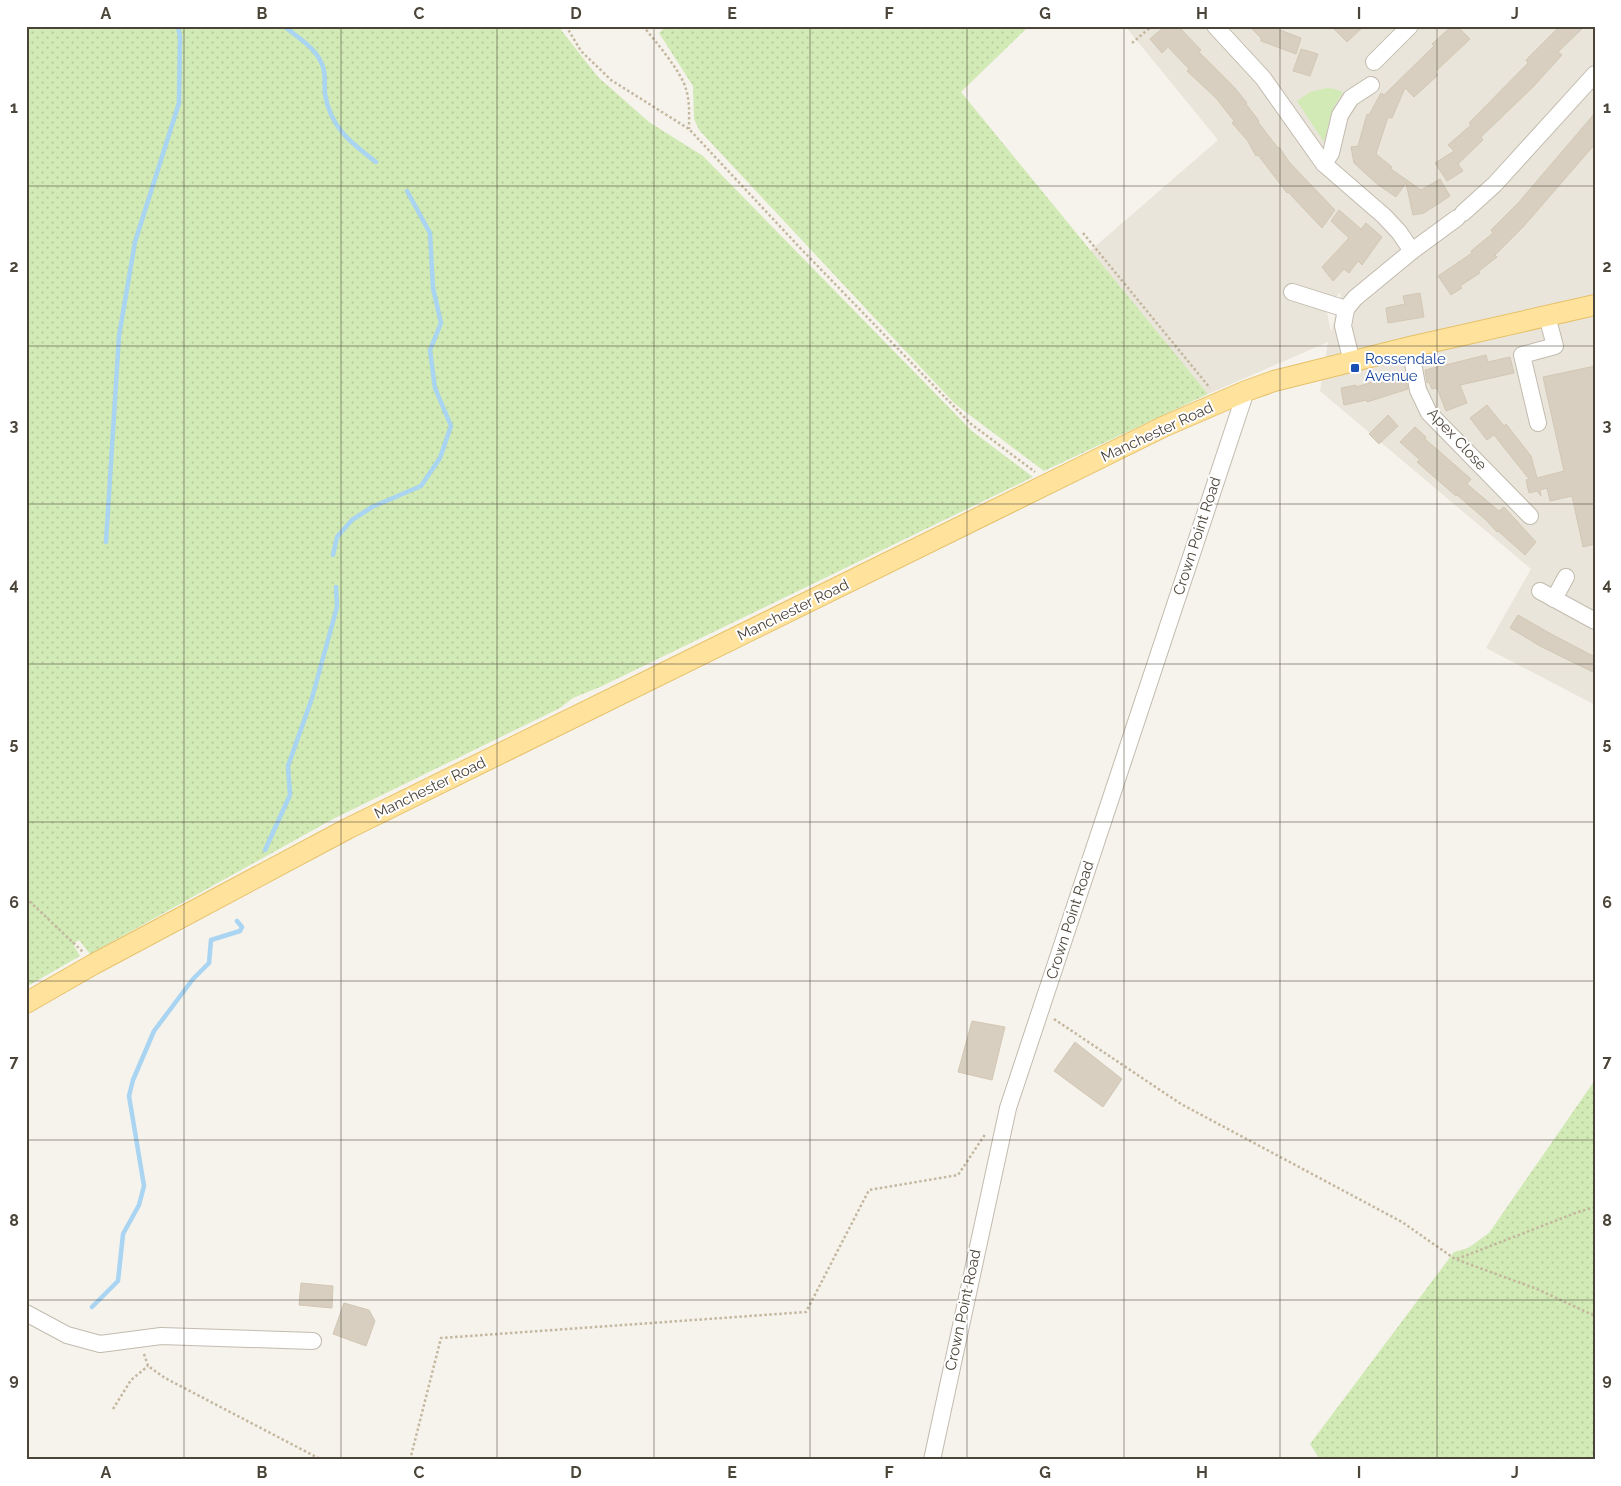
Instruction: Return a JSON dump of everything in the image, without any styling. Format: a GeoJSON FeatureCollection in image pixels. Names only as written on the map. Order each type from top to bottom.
{"type":"FeatureCollection","features":[{"type":"Feature","properties":{"kind":"main road","name":"Manchester Road"},"geometry":{"type":"LineString","coordinates":[[26,1003],[94,964],[347,829],[1165,426],[1274,381],[1410,347],[1595,305]]}},
{"type":"Feature","properties":{"kind":"street"},"geometry":{"type":"LineString","coordinates":[[1215,26],[1263,78],[1324,164],[1384,216],[1399,232],[1412,251]]}},
{"type":"Feature","properties":{"kind":"street"},"geometry":{"type":"LineString","coordinates":[[1374,62],[1410,26]]}},
{"type":"Feature","properties":{"kind":"street"},"geometry":{"type":"LineString","coordinates":[[1352,362],[1343,326],[1346,309],[1355,298],[1496,184],[1595,74]]}},
{"type":"Feature","properties":{"kind":"street"},"geometry":{"type":"LineString","coordinates":[[1324,164],[1331,153],[1340,115],[1350,98],[1371,85]]}},
{"type":"Feature","properties":{"kind":"street"},"geometry":{"type":"LineString","coordinates":[[1292,292],[1346,309]]}},
{"type":"Feature","properties":{"kind":"street"},"geometry":{"type":"LineString","coordinates":[[1538,423],[1522,355],[1555,346],[1547,316]]}},
{"type":"Feature","properties":{"kind":"street","name":"Apex Close"},"geometry":{"type":"LineString","coordinates":[[1410,347],[1418,390],[1429,413],[1530,516]]}},
{"type":"Feature","properties":{"kind":"street","name":"Crown Point Road"},"geometry":{"type":"LineString","coordinates":[[932,1460],[1008,1108],[1246,391]]}},
{"type":"Feature","properties":{"kind":"street"},"geometry":{"type":"LineString","coordinates":[[1566,577],[1547,595],[1595,621]]}},
{"type":"Feature","properties":{"kind":"street"},"geometry":{"type":"LineString","coordinates":[[26,1313],[67,1335],[100,1344],[161,1336],[313,1341]]}},
{"type":"Feature","properties":{"kind":"path"},"geometry":{"type":"LineString","coordinates":[[566,26],[581,51],[611,80],[688,128],[815,264],[971,424],[1050,483]]}},
{"type":"Feature","properties":{"kind":"path"},"geometry":{"type":"LineString","coordinates":[[643,26],[668,58],[686,87],[689,107],[688,128]]}},
{"type":"Feature","properties":{"kind":"path"},"geometry":{"type":"LineString","coordinates":[[1132,43],[1152,26]]}},
{"type":"Feature","properties":{"kind":"path"},"geometry":{"type":"LineString","coordinates":[[1083,233],[1211,389],[1218,403]]}},
{"type":"Feature","properties":{"kind":"path"},"geometry":{"type":"LineString","coordinates":[[26,898],[74,942],[94,964]]}},
{"type":"Feature","properties":{"kind":"path"},"geometry":{"type":"LineString","coordinates":[[1040,1010],[1181,1104],[1402,1222],[1455,1259],[1537,1289],[1595,1316]]}},
{"type":"Feature","properties":{"kind":"path"},"geometry":{"type":"LineString","coordinates":[[410,1460],[441,1338],[806,1312],[869,1190],[958,1175],[990,1127]]}},
{"type":"Feature","properties":{"kind":"path"},"geometry":{"type":"LineString","coordinates":[[1455,1259],[1595,1207]]}},
{"type":"Feature","properties":{"kind":"path"},"geometry":{"type":"LineString","coordinates":[[138,1338],[148,1366],[165,1378],[322,1460]]}},
{"type":"Feature","properties":{"kind":"path"},"geometry":{"type":"LineString","coordinates":[[113,1409],[131,1380],[148,1366]]}},
{"type":"Feature","properties":{"kind":"shaded area"},"geometry":{"type":"Polygon","coordinates":[[[1125,26],[1595,26],[1595,705],[1486,648],[1531,569],[1320,391],[1328,342],[1208,394],[1090,251],[1218,140],[1125,26]],[[1341,293],[1326,308],[1331,332],[1341,293]]]}},
{"type":"Feature","properties":{"kind":"green space"},"geometry":{"type":"Polygon","coordinates":[[[26,26],[558,26],[598,77],[649,122],[703,156],[972,431],[1033,477],[600,687],[573,698],[560,708],[333,819],[90,954],[79,940],[73,944],[80,956],[26,987],[26,26]]]}},
{"type":"Feature","properties":{"kind":"green space"},"geometry":{"type":"Polygon","coordinates":[[[666,26],[1029,26],[961,92],[1208,394],[1044,471],[955,404],[699,130],[694,119],[693,86],[659,33],[666,26]]]}},
{"type":"Feature","properties":{"kind":"green space"},"geometry":{"type":"Polygon","coordinates":[[[1327,88],[1343,92],[1332,110],[1324,142],[1297,101],[1310,92],[1327,88]]]}},
{"type":"Feature","properties":{"kind":"green space"},"geometry":{"type":"Polygon","coordinates":[[[1595,1080],[1595,1460],[1320,1460],[1310,1444],[1454,1252],[1468,1248],[1489,1233],[1595,1080]]]}},
{"type":"Feature","properties":{"kind":"building"},"geometry":{"type":"Polygon","coordinates":[[[1165,26],[1178,26],[1201,50],[1199,52],[1247,103],[1258,122],[1290,163],[1335,210],[1322,228],[1287,193],[1258,155],[1256,156],[1247,140],[1232,123],[1234,121],[1216,98],[1187,71],[1189,69],[1168,47],[1162,53],[1150,39],[1165,26]]]}},
{"type":"Feature","properties":{"kind":"building"},"geometry":{"type":"Polygon","coordinates":[[[1249,26],[1281,26],[1280,30],[1301,38],[1296,54],[1261,41],[1261,38],[1249,26]]]}},
{"type":"Feature","properties":{"kind":"building"},"geometry":{"type":"Polygon","coordinates":[[[1331,26],[1364,26],[1347,42],[1331,26]]]}},
{"type":"Feature","properties":{"kind":"building"},"geometry":{"type":"Polygon","coordinates":[[[1452,26],[1457,26],[1470,39],[1435,72],[1438,75],[1414,97],[1405,88],[1392,118],[1388,117],[1376,154],[1392,167],[1391,169],[1421,190],[1440,179],[1450,196],[1424,213],[1413,215],[1406,183],[1396,197],[1377,184],[1354,163],[1351,147],[1358,146],[1367,114],[1369,115],[1381,93],[1384,95],[1434,46],[1432,44],[1452,26]]]}},
{"type":"Feature","properties":{"kind":"building"},"geometry":{"type":"Polygon","coordinates":[[[1560,26],[1585,26],[1558,52],[1562,55],[1533,87],[1481,137],[1483,140],[1458,164],[1463,171],[1447,181],[1435,163],[1454,151],[1448,145],[1471,125],[1469,123],[1528,63],[1526,60],[1560,26]]]}},
{"type":"Feature","properties":{"kind":"building"},"geometry":{"type":"Polygon","coordinates":[[[1301,49],[1318,54],[1310,76],[1293,71],[1301,49]]]}},
{"type":"Feature","properties":{"kind":"building"},"geometry":{"type":"Polygon","coordinates":[[[1595,113],[1595,144],[1524,226],[1495,255],[1497,257],[1479,271],[1480,273],[1460,286],[1462,288],[1451,295],[1438,276],[1472,253],[1471,251],[1493,233],[1491,230],[1519,202],[1595,113]]]}},
{"type":"Feature","properties":{"kind":"building"},"geometry":{"type":"Polygon","coordinates":[[[1339,210],[1361,229],[1366,223],[1382,237],[1362,265],[1358,261],[1349,273],[1344,269],[1333,281],[1322,267],[1349,238],[1331,221],[1339,210]]]}},
{"type":"Feature","properties":{"kind":"building"},"geometry":{"type":"Polygon","coordinates":[[[1420,293],[1424,317],[1388,323],[1386,308],[1405,304],[1403,296],[1420,293]]]}},
{"type":"Feature","properties":{"kind":"building"},"geometry":{"type":"Polygon","coordinates":[[[1486,355],[1488,362],[1510,357],[1514,373],[1460,385],[1467,403],[1446,411],[1437,388],[1432,389],[1429,382],[1427,383],[1425,370],[1486,355]]]}},
{"type":"Feature","properties":{"kind":"building"},"geometry":{"type":"Polygon","coordinates":[[[1595,366],[1595,544],[1583,547],[1572,496],[1550,501],[1547,488],[1540,490],[1541,496],[1537,491],[1529,493],[1526,480],[1529,479],[1494,435],[1487,440],[1470,418],[1487,405],[1504,426],[1506,424],[1531,456],[1537,478],[1564,471],[1543,377],[1595,366]]]}},
{"type":"Feature","properties":{"kind":"building"},"geometry":{"type":"Polygon","coordinates":[[[1405,376],[1408,389],[1367,402],[1367,400],[1344,405],[1341,388],[1356,385],[1356,387],[1379,380],[1380,383],[1405,376]]]}},
{"type":"Feature","properties":{"kind":"building"},"geometry":{"type":"Polygon","coordinates":[[[1388,415],[1398,426],[1379,444],[1369,434],[1388,415]]]}},
{"type":"Feature","properties":{"kind":"building"},"geometry":{"type":"Polygon","coordinates":[[[1415,427],[1426,437],[1425,439],[1471,479],[1467,484],[1499,511],[1504,507],[1536,542],[1525,555],[1417,462],[1420,460],[1400,442],[1415,427]]]}},
{"type":"Feature","properties":{"kind":"building"},"geometry":{"type":"Polygon","coordinates":[[[1518,615],[1595,657],[1595,673],[1540,646],[1510,628],[1518,615]]]}},
{"type":"Feature","properties":{"kind":"building"},"geometry":{"type":"Polygon","coordinates":[[[972,1021],[1005,1027],[992,1080],[958,1072],[972,1021]]]}},
{"type":"Feature","properties":{"kind":"building"},"geometry":{"type":"Polygon","coordinates":[[[1075,1042],[1122,1079],[1103,1107],[1054,1071],[1075,1042]]]}},
{"type":"Feature","properties":{"kind":"building"},"geometry":{"type":"Polygon","coordinates":[[[301,1283],[333,1286],[332,1308],[299,1305],[301,1283]]]}},
{"type":"Feature","properties":{"kind":"building"},"geometry":{"type":"Polygon","coordinates":[[[344,1303],[369,1310],[375,1321],[366,1346],[333,1334],[344,1303]]]}},
{"type":"Feature","properties":{"kind":"waterway"},"geometry":{"type":"LineString","coordinates":[[106,542],[119,336],[135,242],[179,103],[180,37],[178,26]]}},
{"type":"Feature","properties":{"kind":"waterway"},"geometry":{"type":"LineString","coordinates":[[284,26],[306,44],[320,60],[323,67],[328,106],[337,125],[350,141],[376,162]]}},
{"type":"Feature","properties":{"kind":"waterway"},"geometry":{"type":"LineString","coordinates":[[333,555],[337,537],[352,520],[372,507],[421,486],[440,458],[451,426],[435,388],[430,350],[441,323],[433,288],[430,233],[407,191]]}},
{"type":"Feature","properties":{"kind":"waterway"},"geometry":{"type":"LineString","coordinates":[[265,850],[290,795],[288,766],[312,698],[337,607],[336,587]]}},
{"type":"Feature","properties":{"kind":"waterway"},"geometry":{"type":"LineString","coordinates":[[92,1307],[118,1281],[123,1234],[139,1205],[144,1186],[129,1096],[133,1080],[154,1031],[193,979],[209,963],[211,940],[240,931],[242,927],[237,921]]}},
{"type":"Feature","properties":{"kind":"place","name":"Rossendale Avenue"},"geometry":{"type":"Point","coordinates":[1355,368]}}]}
